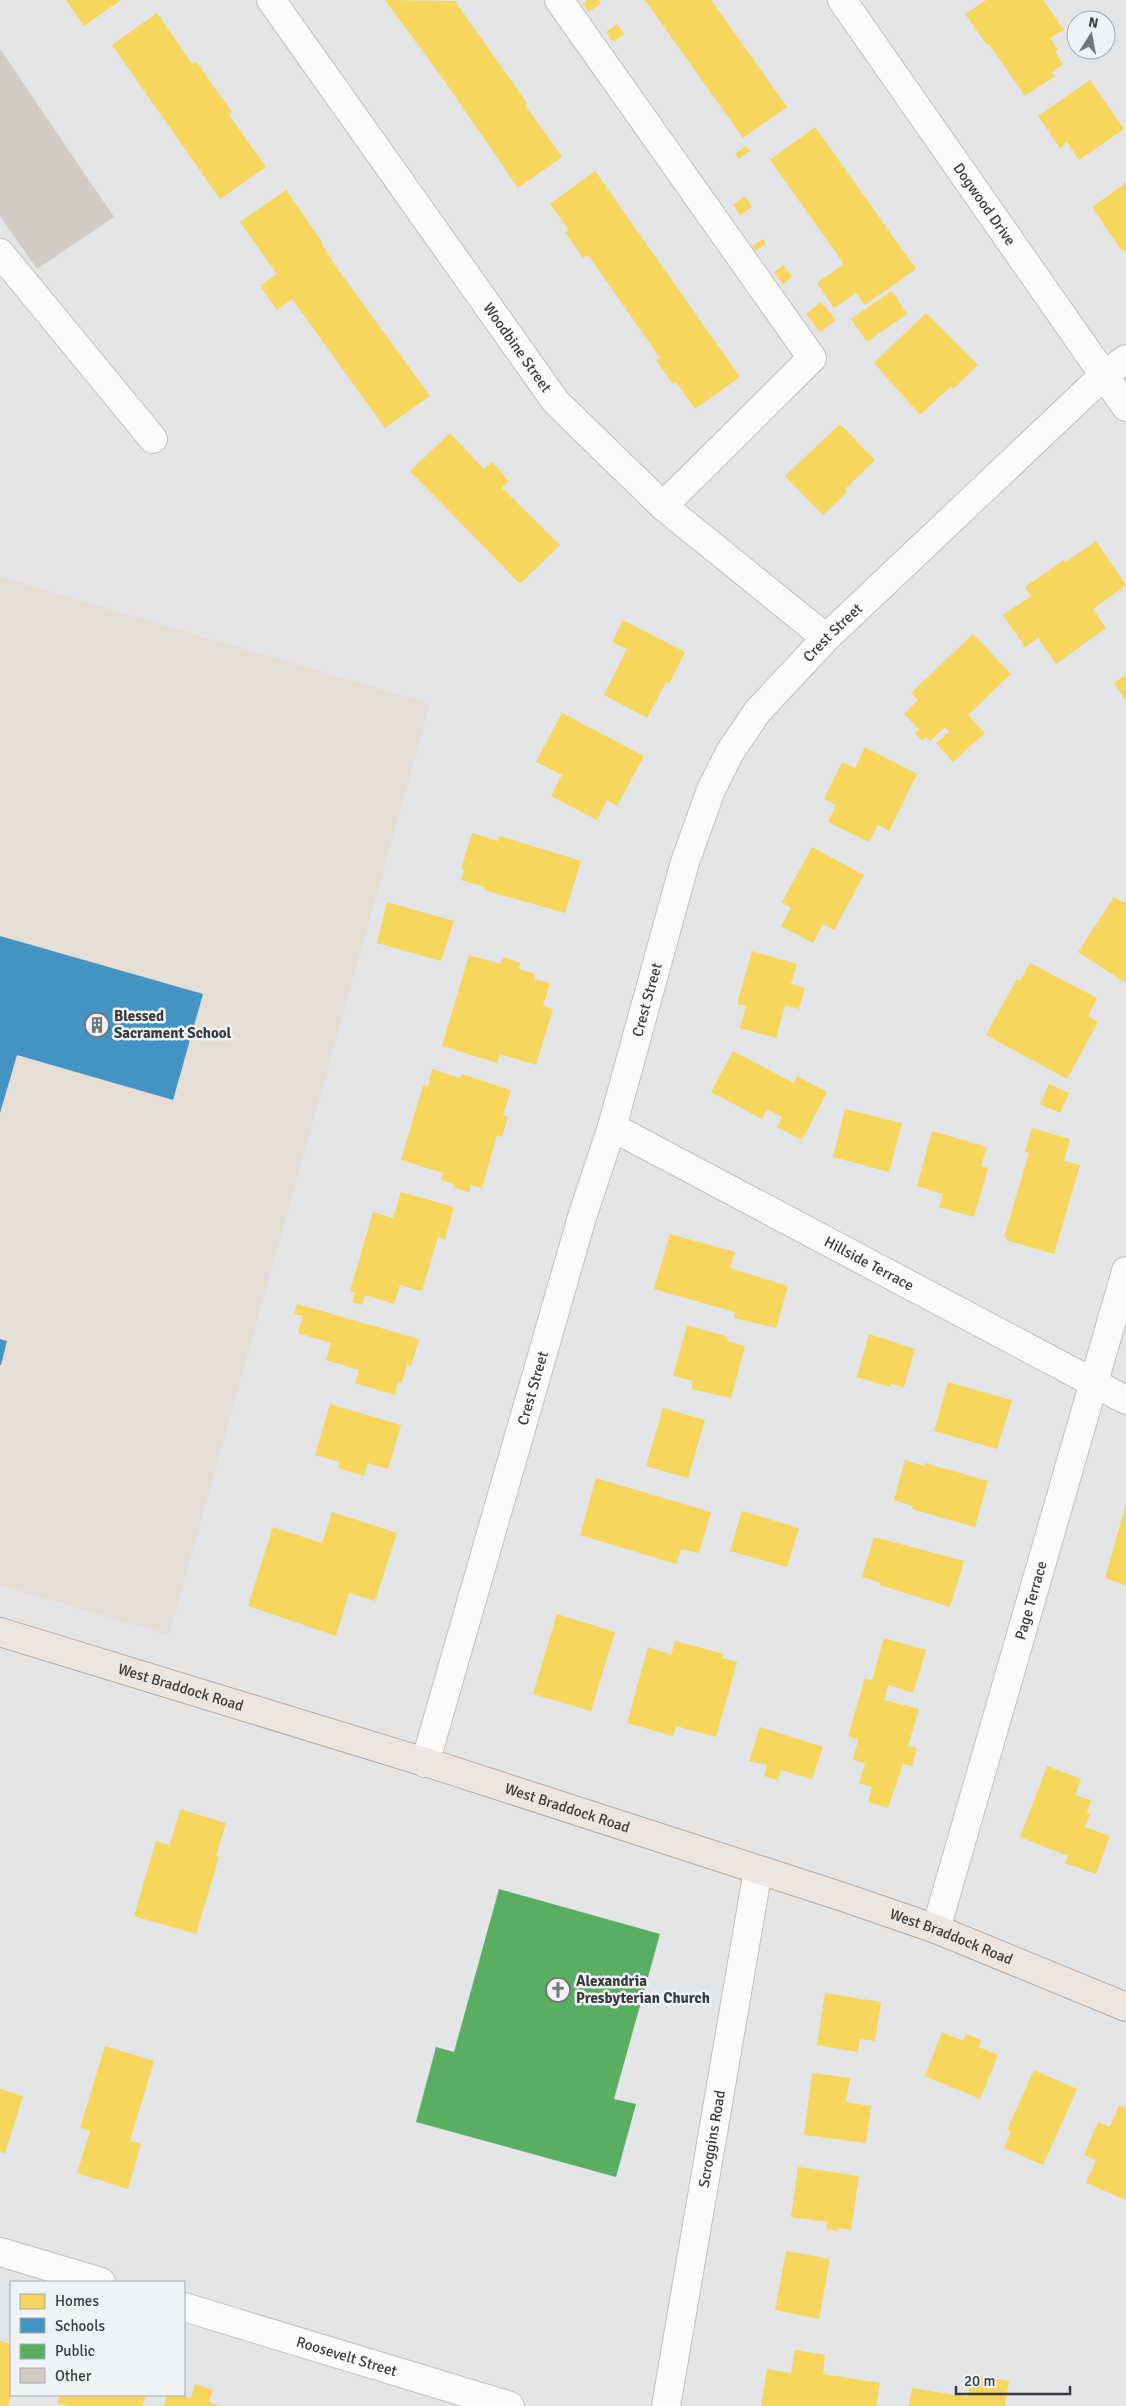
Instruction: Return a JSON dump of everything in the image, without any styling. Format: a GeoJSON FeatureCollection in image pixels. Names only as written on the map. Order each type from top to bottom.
{"type":"FeatureCollection","features":[{"type":"Feature","properties":{"kind":"main road","name":"West Braddock Road"},"geometry":{"type":"LineString","coordinates":[[0,1632],[425,1763],[936,1928],[1126,2007]]}},
{"type":"Feature","properties":{"kind":"street","name":"Woodbine Street"},"geometry":{"type":"LineString","coordinates":[[271,0],[556,402],[663,506],[826,638]]}},
{"type":"Feature","properties":{"kind":"street"},"geometry":{"type":"LineString","coordinates":[[559,0],[812,358],[663,506]]}},
{"type":"Feature","properties":{"kind":"street","name":"Dogwood Drive"},"geometry":{"type":"LineString","coordinates":[[842,0],[1126,407]]}},
{"type":"Feature","properties":{"kind":"street"},"geometry":{"type":"LineString","coordinates":[[0,253],[153,439]]}},
{"type":"Feature","properties":{"kind":"street","name":"Crest Street"},"geometry":{"type":"LineString","coordinates":[[425,1763],[582,1217],[612,1127],[685,862],[711,790],[730,752],[757,712],[826,638],[1104,376],[1126,359]]}},
{"type":"Feature","properties":{"kind":"street","name":"Hillside Terrace"},"geometry":{"type":"LineString","coordinates":[[612,1127],[1126,1400]]}},
{"type":"Feature","properties":{"kind":"street","name":"Page Terrace"},"geometry":{"type":"LineString","coordinates":[[936,1928],[1126,1271]]}},
{"type":"Feature","properties":{"kind":"street","name":"Scroggins Road"},"geometry":{"type":"LineString","coordinates":[[666,2406],[758,1870]]}},
{"type":"Feature","properties":{"kind":"street"},"geometry":{"type":"LineString","coordinates":[[0,2252],[98,2281]]}},
{"type":"Feature","properties":{"kind":"street","name":"Roosevelt Street"},"geometry":{"type":"LineString","coordinates":[[185,2307],[510,2406]]}},
{"type":"Feature","properties":{"kind":"shaded area"},"geometry":{"type":"Polygon","coordinates":[[[0,577],[430,704],[169,1635],[0,1585],[0,577]]]}},
{"type":"Feature","properties":{"kind":"building: Homes"},"geometry":{"type":"Polygon","coordinates":[[[66,0],[121,0],[84,26],[66,0]]]}},
{"type":"Feature","properties":{"kind":"building: Homes"},"geometry":{"type":"Polygon","coordinates":[[[385,0],[455,1],[527,103],[525,105],[562,157],[518,188],[446,83],[385,0]]]}},
{"type":"Feature","properties":{"kind":"building: Homes"},"geometry":{"type":"Polygon","coordinates":[[[587,0],[599,0],[601,3],[589,12],[583,4],[587,0]]]}},
{"type":"Feature","properties":{"kind":"building: Homes"},"geometry":{"type":"Polygon","coordinates":[[[645,0],[711,0],[787,107],[743,138],[645,0]]]}},
{"type":"Feature","properties":{"kind":"building: Homes"},"geometry":{"type":"Polygon","coordinates":[[[986,0],[1043,0],[1064,30],[1050,38],[1058,50],[1055,52],[1063,64],[1052,72],[1055,76],[1025,96],[989,44],[987,45],[965,14],[986,0]]]}},
{"type":"Feature","properties":{"kind":"building: Homes"},"geometry":{"type":"Polygon","coordinates":[[[157,13],[192,64],[196,61],[232,112],[229,115],[266,167],[220,199],[112,45],[157,13]]]}},
{"type":"Feature","properties":{"kind":"building: Homes"},"geometry":{"type":"Polygon","coordinates":[[[617,24],[624,34],[613,42],[606,32],[617,24]]]}},
{"type":"Feature","properties":{"kind":"building: Homes"},"geometry":{"type":"Polygon","coordinates":[[[1090,80],[1124,129],[1079,160],[1067,142],[1060,148],[1038,116],[1090,80]]]}},
{"type":"Feature","properties":{"kind":"building: Homes"},"geometry":{"type":"Polygon","coordinates":[[[815,127],[916,269],[865,305],[856,293],[834,308],[817,283],[844,264],[770,160],[815,127]]]}},
{"type":"Feature","properties":{"kind":"building: Homes"},"geometry":{"type":"Polygon","coordinates":[[[746,146],[750,151],[738,159],[735,154],[746,146]]]}},
{"type":"Feature","properties":{"kind":"building: Homes"},"geometry":{"type":"Polygon","coordinates":[[[595,171],[740,377],[695,409],[676,382],[673,384],[656,360],[660,358],[588,255],[583,258],[565,232],[569,230],[550,204],[595,171]]]}},
{"type":"Feature","properties":{"kind":"building: Homes"},"geometry":{"type":"Polygon","coordinates":[[[1126,183],[1126,249],[1122,251],[1092,207],[1126,183]]]}},
{"type":"Feature","properties":{"kind":"building: Homes"},"geometry":{"type":"Polygon","coordinates":[[[286,190],[322,242],[337,268],[430,396],[385,428],[292,299],[277,310],[260,286],[277,274],[240,222],[286,190]]]}},
{"type":"Feature","properties":{"kind":"building: Homes"},"geometry":{"type":"Polygon","coordinates":[[[745,196],[752,207],[740,215],[733,205],[745,196]]]}},
{"type":"Feature","properties":{"kind":"building: Homes"},"geometry":{"type":"Polygon","coordinates":[[[763,239],[766,244],[755,251],[752,246],[763,239]]]}},
{"type":"Feature","properties":{"kind":"building: Homes"},"geometry":{"type":"Polygon","coordinates":[[[783,265],[792,277],[783,284],[774,272],[783,265]]]}},
{"type":"Feature","properties":{"kind":"building: Homes"},"geometry":{"type":"Polygon","coordinates":[[[892,291],[907,314],[867,342],[851,319],[892,291]]]}},
{"type":"Feature","properties":{"kind":"building: Homes"},"geometry":{"type":"Polygon","coordinates":[[[821,302],[836,320],[820,332],[806,314],[821,302]]]}},
{"type":"Feature","properties":{"kind":"building: Homes"},"geometry":{"type":"Polygon","coordinates":[[[926,313],[978,365],[953,389],[951,386],[920,415],[874,363],[926,313]]]}},
{"type":"Feature","properties":{"kind":"building: Homes"},"geometry":{"type":"Polygon","coordinates":[[[840,424],[875,460],[845,489],[847,492],[823,515],[785,476],[840,424]]]}},
{"type":"Feature","properties":{"kind":"building: Homes"},"geometry":{"type":"Polygon","coordinates":[[[450,433],[484,469],[492,462],[509,481],[502,488],[560,545],[520,584],[410,471],[450,433]]]}},
{"type":"Feature","properties":{"kind":"building: Homes"},"geometry":{"type":"Polygon","coordinates":[[[1096,541],[1126,585],[1093,609],[1106,628],[1056,664],[1038,638],[1025,647],[1003,615],[1031,596],[1025,587],[1096,541]]]}},
{"type":"Feature","properties":{"kind":"building: Homes"},"geometry":{"type":"Polygon","coordinates":[[[623,620],[685,652],[669,684],[666,682],[647,718],[604,695],[627,649],[612,642],[623,620]]]}},
{"type":"Feature","properties":{"kind":"building: Homes"},"geometry":{"type":"Polygon","coordinates":[[[973,634],[1011,674],[968,715],[985,733],[953,762],[936,743],[949,732],[945,727],[930,741],[926,737],[922,740],[915,733],[919,729],[904,714],[918,700],[911,693],[973,634]]]}},
{"type":"Feature","properties":{"kind":"building: Homes"},"geometry":{"type":"Polygon","coordinates":[[[1126,675],[1126,701],[1114,683],[1126,675]]]}},
{"type":"Feature","properties":{"kind":"building: Homes"},"geometry":{"type":"Polygon","coordinates":[[[562,713],[644,756],[617,806],[607,800],[597,820],[551,796],[562,775],[536,762],[562,713]]]}},
{"type":"Feature","properties":{"kind":"building: Homes"},"geometry":{"type":"Polygon","coordinates":[[[865,747],[917,774],[889,831],[878,825],[869,842],[828,822],[836,805],[824,799],[842,762],[855,768],[865,747]]]}},
{"type":"Feature","properties":{"kind":"building: Homes"},"geometry":{"type":"Polygon","coordinates":[[[472,833],[498,841],[500,836],[581,861],[565,913],[484,890],[485,887],[461,880],[464,869],[461,869],[472,833]]]}},
{"type":"Feature","properties":{"kind":"building: Homes"},"geometry":{"type":"Polygon","coordinates":[[[812,847],[864,875],[834,930],[823,924],[813,943],[781,926],[791,908],[782,902],[812,847]]]}},
{"type":"Feature","properties":{"kind":"building: Homes"},"geometry":{"type":"Polygon","coordinates":[[[1114,897],[1124,903],[1126,900],[1126,983],[1078,952],[1114,897]]]}},
{"type":"Feature","properties":{"kind":"building: Homes"},"geometry":{"type":"Polygon","coordinates":[[[387,902],[454,921],[441,961],[377,943],[387,902]]]}},
{"type":"Feature","properties":{"kind":"building: Homes"},"geometry":{"type":"Polygon","coordinates":[[[752,951],[797,964],[791,984],[805,988],[799,1009],[785,1005],[776,1038],[740,1028],[746,1006],[737,1004],[752,951]]]}},
{"type":"Feature","properties":{"kind":"building: Homes"},"geometry":{"type":"Polygon","coordinates":[[[469,955],[501,964],[503,957],[520,963],[519,969],[535,974],[534,979],[550,983],[543,1006],[553,1009],[536,1065],[500,1054],[497,1063],[442,1046],[469,955]]]}},
{"type":"Feature","properties":{"kind":"building: Homes"},"geometry":{"type":"Polygon","coordinates":[[[1030,963],[1097,998],[1088,1016],[1098,1022],[1067,1079],[986,1035],[1017,979],[1020,981],[1030,963]]]}},
{"type":"Feature","properties":{"kind":"building: Homes"},"geometry":{"type":"Polygon","coordinates":[[[733,1051],[794,1083],[797,1076],[827,1092],[802,1140],[777,1127],[782,1117],[767,1109],[762,1119],[711,1092],[733,1051]]]}},
{"type":"Feature","properties":{"kind":"building: Homes"},"geometry":{"type":"Polygon","coordinates":[[[432,1069],[460,1078],[462,1074],[511,1090],[503,1115],[508,1117],[502,1137],[497,1135],[482,1188],[471,1185],[469,1192],[453,1187],[453,1184],[441,1180],[443,1173],[401,1160],[423,1085],[428,1086],[432,1069]]]}},
{"type":"Feature","properties":{"kind":"building: Homes"},"geometry":{"type":"Polygon","coordinates":[[[1049,1084],[1069,1093],[1060,1113],[1040,1104],[1049,1084]]]}},
{"type":"Feature","properties":{"kind":"building: Homes"},"geometry":{"type":"Polygon","coordinates":[[[845,1109],[902,1123],[889,1172],[833,1157],[845,1109]]]}},
{"type":"Feature","properties":{"kind":"building: Homes"},"geometry":{"type":"Polygon","coordinates":[[[1032,1128],[1070,1139],[1064,1161],[1080,1165],[1054,1254],[1006,1240],[1007,1237],[1004,1237],[1029,1153],[1025,1152],[1032,1128]]]}},
{"type":"Feature","properties":{"kind":"building: Homes"},"geometry":{"type":"Polygon","coordinates":[[[932,1131],[987,1147],[981,1166],[988,1168],[974,1217],[939,1207],[943,1194],[917,1186],[932,1131]]]}},
{"type":"Feature","properties":{"kind":"building: Homes"},"geometry":{"type":"Polygon","coordinates":[[[401,1192],[454,1207],[445,1239],[438,1237],[422,1291],[400,1285],[394,1304],[365,1295],[362,1305],[352,1302],[355,1293],[350,1291],[373,1212],[393,1218],[401,1192]]]}},
{"type":"Feature","properties":{"kind":"building: Homes"},"geometry":{"type":"Polygon","coordinates":[[[670,1234],[735,1252],[730,1268],[788,1286],[776,1328],[734,1318],[735,1312],[654,1289],[670,1234]]]}},
{"type":"Feature","properties":{"kind":"building: Homes"},"geometry":{"type":"Polygon","coordinates":[[[297,1304],[419,1339],[411,1366],[407,1364],[402,1383],[398,1382],[395,1395],[355,1383],[359,1370],[326,1360],[331,1343],[298,1333],[303,1316],[294,1314],[297,1304]]]}},
{"type":"Feature","properties":{"kind":"building: Homes"},"geometry":{"type":"Polygon","coordinates":[[[687,1325],[728,1337],[727,1341],[745,1346],[731,1398],[691,1389],[693,1381],[673,1376],[687,1325]]]}},
{"type":"Feature","properties":{"kind":"building: Homes"},"geometry":{"type":"Polygon","coordinates":[[[869,1334],[915,1349],[904,1387],[891,1384],[890,1387],[857,1377],[869,1334]]]}},
{"type":"Feature","properties":{"kind":"building: Homes"},"geometry":{"type":"Polygon","coordinates":[[[948,1382],[1012,1400],[997,1449],[934,1431],[948,1382]]]}},
{"type":"Feature","properties":{"kind":"building: Homes"},"geometry":{"type":"Polygon","coordinates":[[[330,1404],[401,1425],[388,1469],[368,1463],[364,1476],[338,1468],[340,1462],[315,1455],[330,1404]]]}},
{"type":"Feature","properties":{"kind":"building: Homes"},"geometry":{"type":"Polygon","coordinates":[[[663,1408],[705,1420],[688,1478],[646,1466],[663,1408]]]}},
{"type":"Feature","properties":{"kind":"building: Homes"},"geometry":{"type":"Polygon","coordinates":[[[905,1460],[924,1466],[925,1463],[988,1481],[975,1527],[912,1509],[913,1506],[894,1500],[905,1460]]]}},
{"type":"Feature","properties":{"kind":"building: Homes"},"geometry":{"type":"Polygon","coordinates":[[[596,1478],[711,1512],[699,1553],[681,1549],[676,1564],[580,1535],[596,1478]]]}},
{"type":"Feature","properties":{"kind":"building: Homes"},"geometry":{"type":"Polygon","coordinates":[[[1126,1504],[1126,1585],[1105,1578],[1126,1504]]]}},
{"type":"Feature","properties":{"kind":"building: Homes"},"geometry":{"type":"Polygon","coordinates":[[[742,1511],[799,1528],[787,1567],[730,1551],[742,1511]]]}},
{"type":"Feature","properties":{"kind":"building: Homes"},"geometry":{"type":"Polygon","coordinates":[[[332,1512],[397,1533],[375,1601],[349,1593],[336,1636],[248,1606],[273,1527],[322,1543],[332,1512]]]}},
{"type":"Feature","properties":{"kind":"building: Homes"},"geometry":{"type":"Polygon","coordinates":[[[874,1537],[964,1561],[950,1607],[880,1585],[881,1583],[862,1577],[874,1537]]]}},
{"type":"Feature","properties":{"kind":"building: Homes"},"geometry":{"type":"Polygon","coordinates":[[[557,1614],[615,1632],[591,1711],[533,1694],[557,1614]]]}},
{"type":"Feature","properties":{"kind":"building: Homes"},"geometry":{"type":"Polygon","coordinates":[[[884,1638],[926,1650],[913,1693],[888,1685],[884,1700],[919,1709],[908,1746],[917,1748],[912,1766],[903,1764],[888,1808],[868,1802],[872,1787],[859,1783],[865,1763],[853,1760],[858,1740],[848,1736],[865,1678],[872,1680],[884,1638]]]}},
{"type":"Feature","properties":{"kind":"building: Homes"},"geometry":{"type":"Polygon","coordinates":[[[675,1641],[724,1654],[722,1658],[737,1662],[716,1737],[676,1726],[673,1736],[627,1723],[648,1647],[671,1655],[675,1641]]]}},
{"type":"Feature","properties":{"kind":"building: Homes"},"geometry":{"type":"Polygon","coordinates":[[[760,1727],[823,1747],[812,1779],[781,1770],[778,1780],[764,1776],[767,1765],[749,1761],[760,1727]]]}},
{"type":"Feature","properties":{"kind":"building: Homes"},"geometry":{"type":"Polygon","coordinates":[[[1047,1766],[1081,1779],[1075,1795],[1091,1800],[1087,1813],[1090,1814],[1085,1827],[1110,1836],[1096,1874],[1065,1863],[1068,1856],[1020,1837],[1047,1766]]]}},
{"type":"Feature","properties":{"kind":"building: Homes"},"geometry":{"type":"Polygon","coordinates":[[[180,1809],[226,1823],[216,1856],[219,1857],[196,1934],[134,1916],[156,1841],[170,1845],[180,1809]]]}},
{"type":"Feature","properties":{"kind":"building: Homes"},"geometry":{"type":"Polygon","coordinates":[[[825,1993],[881,2002],[875,2041],[860,2039],[858,2052],[817,2045],[825,1993]]]}},
{"type":"Feature","properties":{"kind":"building: Homes"},"geometry":{"type":"Polygon","coordinates":[[[942,2032],[963,2041],[966,2034],[981,2040],[979,2047],[998,2055],[980,2099],[925,2076],[942,2032]]]}},
{"type":"Feature","properties":{"kind":"building: Homes"},"geometry":{"type":"Polygon","coordinates":[[[105,2046],[154,2061],[130,2141],[141,2144],[128,2189],[77,2173],[90,2131],[80,2128],[105,2046]]]}},
{"type":"Feature","properties":{"kind":"building: Homes"},"geometry":{"type":"Polygon","coordinates":[[[1034,2070],[1077,2089],[1043,2165],[1004,2148],[1011,2132],[1007,2130],[1034,2070]]]}},
{"type":"Feature","properties":{"kind":"building: Homes"},"geometry":{"type":"Polygon","coordinates":[[[812,2073],[850,2078],[846,2102],[871,2106],[866,2143],[804,2135],[812,2073]]]}},
{"type":"Feature","properties":{"kind":"building: Homes"},"geometry":{"type":"Polygon","coordinates":[[[0,2089],[23,2096],[5,2153],[0,2152],[0,2089]]]}},
{"type":"Feature","properties":{"kind":"building: Homes"},"geometry":{"type":"Polygon","coordinates":[[[1119,2105],[1126,2108],[1126,2200],[1086,2183],[1096,2160],[1084,2155],[1098,2122],[1110,2127],[1119,2105]]]}},
{"type":"Feature","properties":{"kind":"building: Homes"},"geometry":{"type":"Polygon","coordinates":[[[798,2167],[859,2176],[851,2230],[839,2228],[838,2231],[826,2229],[828,2222],[791,2217],[798,2167]]]}},
{"type":"Feature","properties":{"kind":"building: Homes"},"geometry":{"type":"Polygon","coordinates":[[[786,2251],[830,2259],[819,2319],[775,2310],[786,2251]]]}},
{"type":"Feature","properties":{"kind":"building: Homes"},"geometry":{"type":"Polygon","coordinates":[[[0,2341],[10,2344],[10,2396],[8,2406],[0,2406],[0,2341]]]}},
{"type":"Feature","properties":{"kind":"building: Homes"},"geometry":{"type":"Polygon","coordinates":[[[795,2350],[825,2355],[823,2374],[880,2383],[876,2406],[761,2406],[767,2369],[791,2373],[795,2350]]]}},
{"type":"Feature","properties":{"kind":"building: Homes"},"geometry":{"type":"Polygon","coordinates":[[[972,2375],[1009,2381],[1005,2406],[909,2406],[912,2388],[968,2397],[972,2375]]]}},
{"type":"Feature","properties":{"kind":"building: Homes"},"geometry":{"type":"Polygon","coordinates":[[[195,2384],[213,2390],[209,2402],[219,2406],[164,2406],[167,2396],[185,2396],[191,2398],[195,2384]]]}},
{"type":"Feature","properties":{"kind":"building: Homes"},"geometry":{"type":"Polygon","coordinates":[[[60,2396],[146,2396],[142,2406],[70,2406],[57,2403],[60,2396]]]}},
{"type":"Feature","properties":{"kind":"building: Schools","name":"Blessed Sacrament School"},"geometry":{"type":"Polygon","coordinates":[[[0,936],[203,994],[173,1100],[17,1055],[0,1113],[0,936]]]}},
{"type":"Feature","properties":{"kind":"building: Schools"},"geometry":{"type":"Polygon","coordinates":[[[0,1339],[7,1341],[1,1365],[0,1365],[0,1339]]]}},
{"type":"Feature","properties":{"kind":"building: Public","name":"Alexandria Presbyterian Church"},"geometry":{"type":"Polygon","coordinates":[[[499,1889],[660,1934],[614,2099],[636,2104],[616,2177],[416,2122],[436,2047],[454,2052],[499,1889]]]}},
{"type":"Feature","properties":{"kind":"building: Other"},"geometry":{"type":"Polygon","coordinates":[[[0,49],[114,217],[37,269],[0,216],[0,49]]]}},
{"type":"Feature","properties":{"kind":"place","name":"Blessed Sacrament School"},"geometry":{"type":"Point","coordinates":[97,1025]}},
{"type":"Feature","properties":{"kind":"place","name":"Alexandria Presbyterian Church"},"geometry":{"type":"Point","coordinates":[558,1990]}}]}
